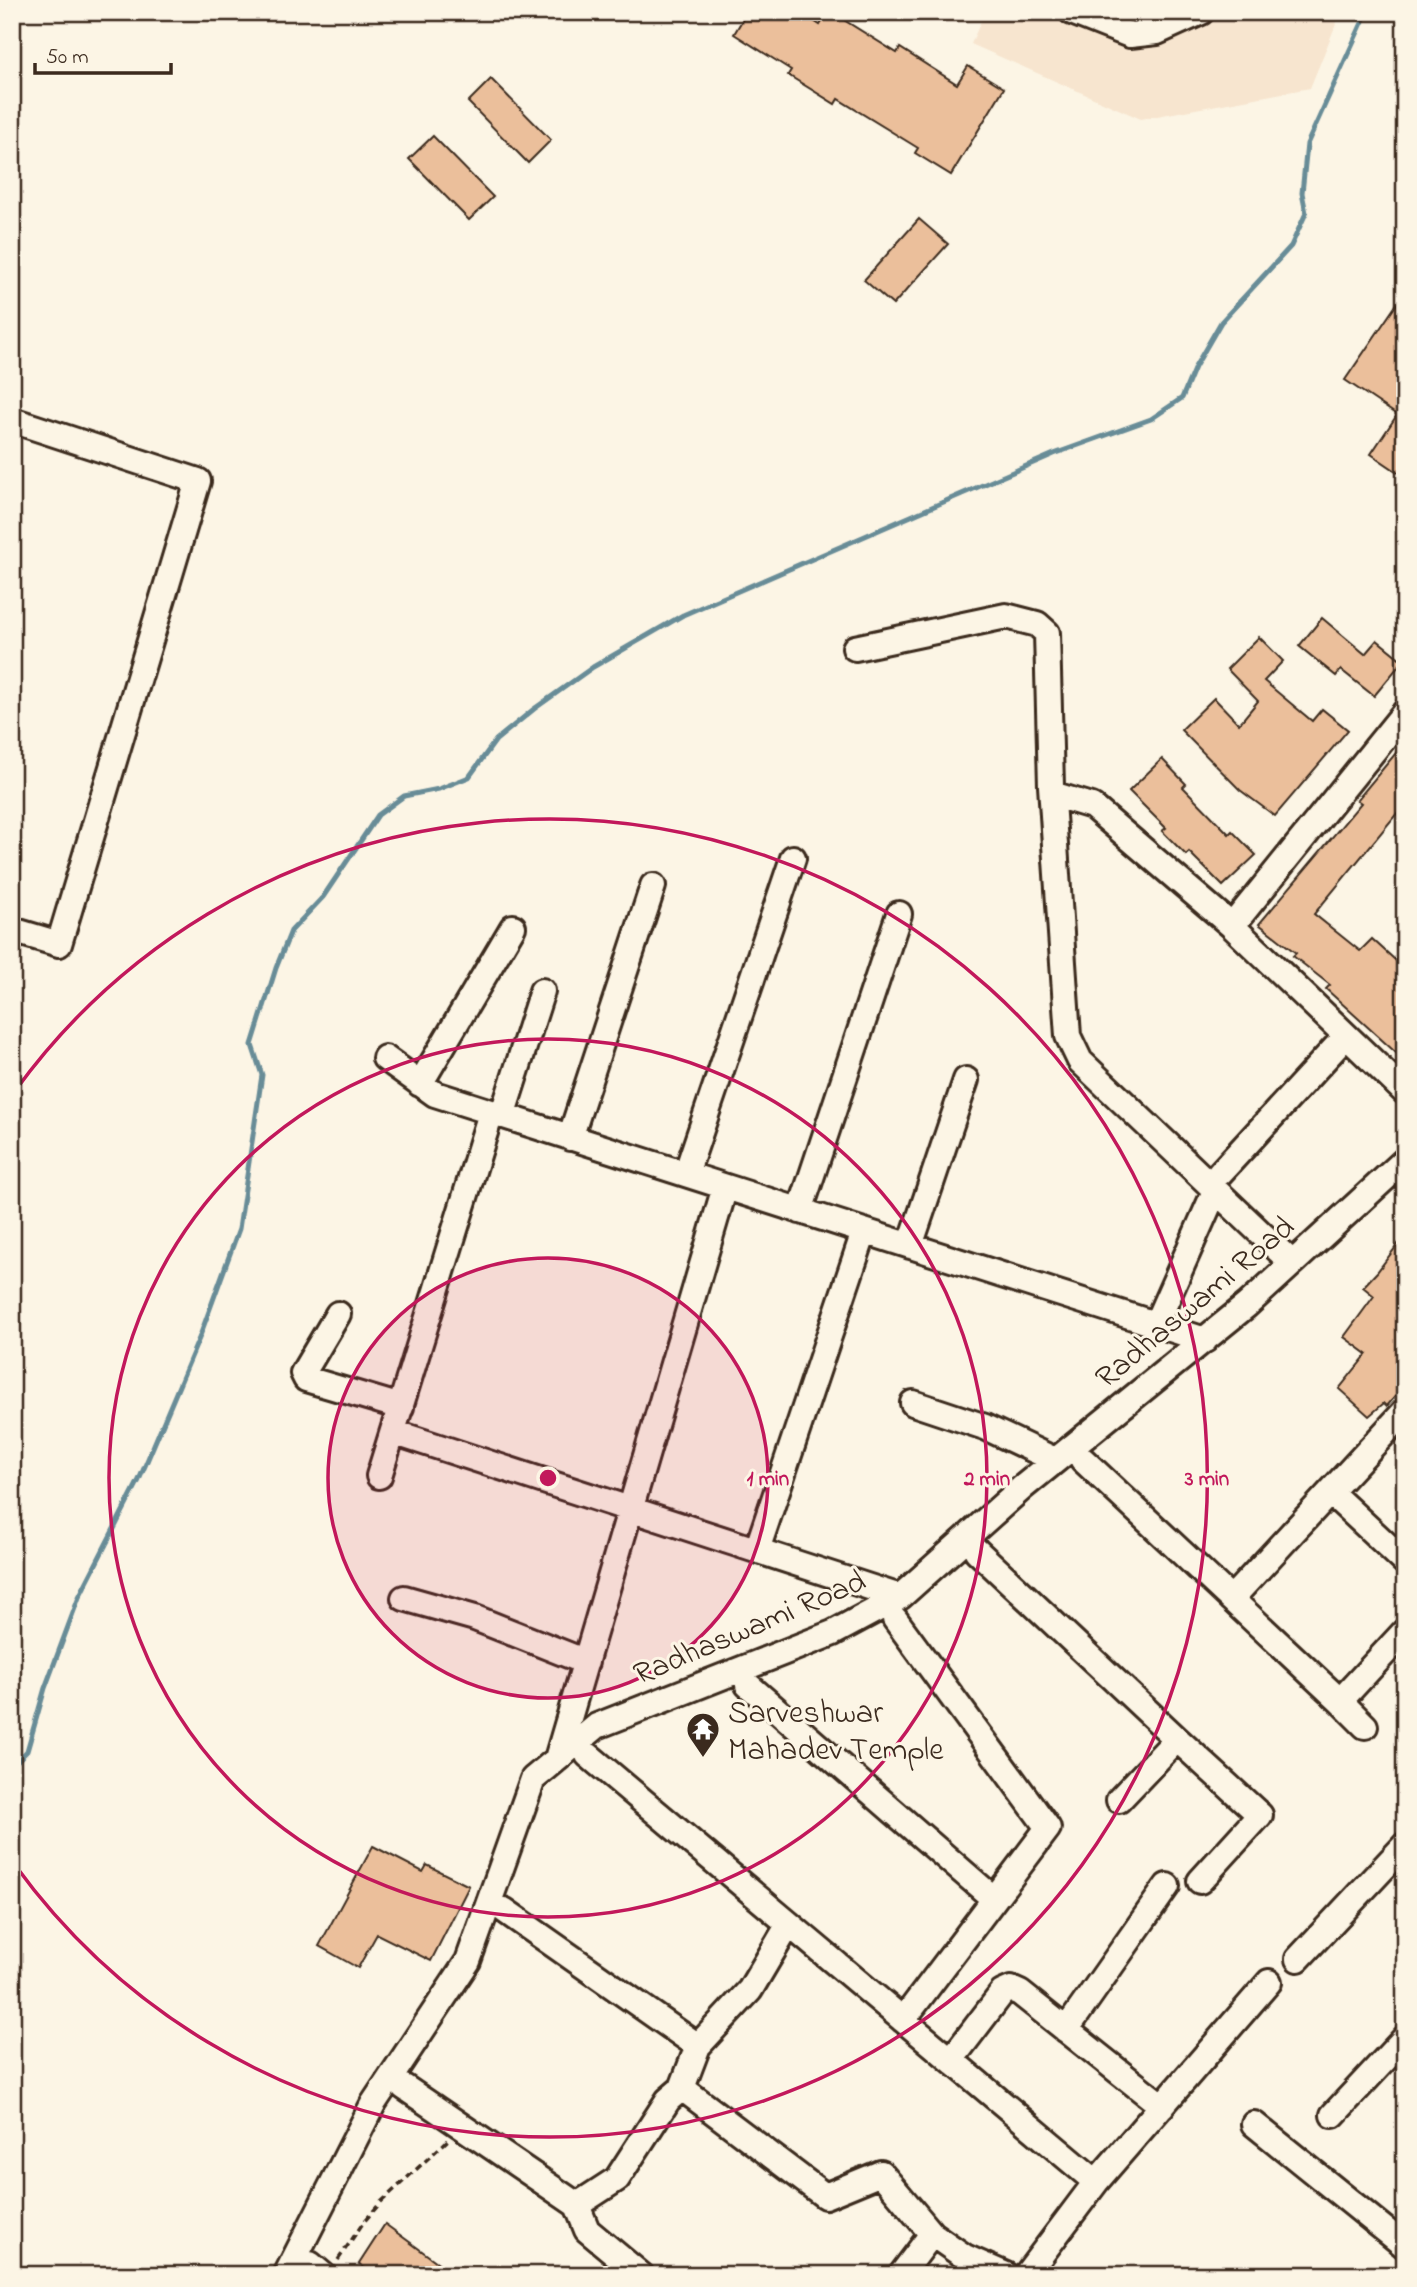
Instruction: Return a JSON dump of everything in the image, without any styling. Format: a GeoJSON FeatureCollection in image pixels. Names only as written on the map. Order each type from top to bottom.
{"type":"FeatureCollection","features":[{"type":"Feature","properties":{"kind":"street"},"geometry":{"type":"LineString","coordinates":[[1072,12],[1129,35],[1157,32],[1201,12]]}},
{"type":"Feature","properties":{"kind":"street"},"geometry":{"type":"LineString","coordinates":[[12,420],[198,481],[59,944],[12,930]]}},
{"type":"Feature","properties":{"kind":"street"},"geometry":{"type":"LineString","coordinates":[[855,648],[1006,616],[1037,624],[1047,633],[1052,794],[1068,1036],[1080,1061],[1218,1182],[1292,1263]]}},
{"type":"Feature","properties":{"kind":"street"},"geometry":{"type":"LineString","coordinates":[[1231,926],[1405,712]]}},
{"type":"Feature","properties":{"kind":"street"},"geometry":{"type":"LineString","coordinates":[[1052,794],[1092,806],[1102,813],[1231,926],[1405,1092]]}},
{"type":"Feature","properties":{"kind":"street"},"geometry":{"type":"LineString","coordinates":[[686,1174],[793,858]]}},
{"type":"Feature","properties":{"kind":"street"},"geometry":{"type":"LineString","coordinates":[[570,1138],[653,886]]}},
{"type":"Feature","properties":{"kind":"street"},"geometry":{"type":"LineString","coordinates":[[800,1211],[898,915]]}},
{"type":"Feature","properties":{"kind":"street"},"geometry":{"type":"LineString","coordinates":[[420,1084],[513,927]]}},
{"type":"Feature","properties":{"kind":"street"},"geometry":{"type":"LineString","coordinates":[[379,1476],[497,1114],[542,991]]}},
{"type":"Feature","properties":{"kind":"street"},"geometry":{"type":"LineString","coordinates":[[1156,1324],[1218,1182],[1346,1036]]}},
{"type":"Feature","properties":{"kind":"street"},"geometry":{"type":"LineString","coordinates":[[385,1058],[435,1094],[1205,1340]]}},
{"type":"Feature","properties":{"kind":"street"},"geometry":{"type":"LineString","coordinates":[[910,1246],[966,1080]]}},
{"type":"Feature","properties":{"kind":"street","name":"Radhaswami Road"},"geometry":{"type":"LineString","coordinates":[[318,2269],[387,2113],[483,1968],[547,1789],[606,1741],[840,1648],[897,1608],[1055,1461],[1247,1305],[1405,1160]]}},
{"type":"Feature","properties":{"kind":"street","name":"Radhaswami Road"},"geometry":{"type":"LineString","coordinates":[[286,2275],[373,2105],[468,1961],[533,1779],[597,1726],[897,1608],[910,1611],[1033,1500],[1258,1318],[1405,1183]]}},
{"type":"Feature","properties":{"kind":"street"},"geometry":{"type":"LineString","coordinates":[[557,1759],[725,1187]]}},
{"type":"Feature","properties":{"kind":"street"},"geometry":{"type":"LineString","coordinates":[[757,1550],[864,1232]]}},
{"type":"Feature","properties":{"kind":"street"},"geometry":{"type":"LineString","coordinates":[[338,1314],[303,1373],[306,1379],[401,1407]]}},
{"type":"Feature","properties":{"kind":"street"},"geometry":{"type":"LineString","coordinates":[[913,1403],[985,1427],[1055,1461]]}},
{"type":"Feature","properties":{"kind":"street"},"geometry":{"type":"LineString","coordinates":[[1231,1599],[1405,1411]]}},
{"type":"Feature","properties":{"kind":"street"},"geometry":{"type":"LineString","coordinates":[[393,1432],[757,1550],[897,1608],[1048,1828],[904,2020]]}},
{"type":"Feature","properties":{"kind":"street"},"geometry":{"type":"LineString","coordinates":[[1083,1460],[1365,1726]]}},
{"type":"Feature","properties":{"kind":"street"},"geometry":{"type":"LineString","coordinates":[[1330,1492],[1405,1562]]}},
{"type":"Feature","properties":{"kind":"street"},"geometry":{"type":"LineString","coordinates":[[977,1551],[1260,1815],[1200,1881]]}},
{"type":"Feature","properties":{"kind":"street"},"geometry":{"type":"LineString","coordinates":[[404,1598],[475,1618],[586,1662]]}},
{"type":"Feature","properties":{"kind":"street"},"geometry":{"type":"LineString","coordinates":[[1340,1701],[1405,1631]]}},
{"type":"Feature","properties":{"kind":"street"},"geometry":{"type":"LineString","coordinates":[[748,1685],[994,1899]]}},
{"type":"Feature","properties":{"kind":"street"},"geometry":{"type":"LineString","coordinates":[[1119,1800],[1177,1739]]}},
{"type":"Feature","properties":{"kind":"street"},"geometry":{"type":"LineString","coordinates":[[588,1755],[1096,2182]]}},
{"type":"Feature","properties":{"kind":"street"},"geometry":{"type":"LineString","coordinates":[[1298,1958],[1404,1848]]}},
{"type":"Feature","properties":{"kind":"street"},"geometry":{"type":"LineString","coordinates":[[1066,2030],[1167,1886]]}},
{"type":"Feature","properties":{"kind":"street"},"geometry":{"type":"LineString","coordinates":[[504,1910],[698,2046]]}},
{"type":"Feature","properties":{"kind":"street"},"geometry":{"type":"LineString","coordinates":[[577,2205],[617,2179],[668,2100],[682,2088],[698,2046],[750,1990],[789,1924]]}},
{"type":"Feature","properties":{"kind":"street"},"geometry":{"type":"LineString","coordinates":[[1026,2275],[1096,2182],[1269,1982]]}},
{"type":"Feature","properties":{"kind":"street"},"geometry":{"type":"LineString","coordinates":[[951,2060],[1002,1993],[1011,1989],[1020,1993],[1162,2106]]}},
{"type":"Feature","properties":{"kind":"street"},"geometry":{"type":"LineString","coordinates":[[1333,2115],[1405,2038]]}},
{"type":"Feature","properties":{"kind":"street"},"geometry":{"type":"LineString","coordinates":[[404,2087],[577,2205],[587,2230],[641,2275]]}},
{"type":"Feature","properties":{"kind":"street"},"geometry":{"type":"LineString","coordinates":[[682,2088],[825,2196],[881,2173],[932,2234],[993,2272]]}},
{"type":"Feature","properties":{"kind":"street"},"geometry":{"type":"LineString","coordinates":[[1254,2124],[1405,2246]]}},
{"type":"Feature","properties":{"kind":"street"},"geometry":{"type":"LineString","coordinates":[[901,2275],[932,2234]]}},
{"type":"Feature","properties":{"kind":"path"},"geometry":{"type":"LineString","coordinates":[[318,2269],[381,2202],[462,2127]]}},
{"type":"Feature","properties":{"kind":"shaded area"},"geometry":{"type":"Polygon","coordinates":[[[985,12],[1341,12],[1310,88],[1141,119],[971,44],[985,12]]]}},
{"type":"Feature","properties":{"kind":"building"},"geometry":{"type":"Polygon","coordinates":[[[747,12],[800,12],[820,25],[828,12],[831,12],[897,53],[900,48],[957,84],[968,66],[1004,88],[951,175],[915,153],[918,148],[838,99],[835,104],[788,75],[791,70],[734,34],[747,12]]]}},
{"type":"Feature","properties":{"kind":"building"},"geometry":{"type":"Polygon","coordinates":[[[491,79],[551,140],[528,163],[468,102],[491,79]]]}},
{"type":"Feature","properties":{"kind":"building"},"geometry":{"type":"Polygon","coordinates":[[[433,136],[493,197],[469,220],[409,159],[433,136]]]}},
{"type":"Feature","properties":{"kind":"building"},"geometry":{"type":"Polygon","coordinates":[[[919,219],[948,244],[893,305],[864,280],[919,219]]]}},
{"type":"Feature","properties":{"kind":"building"},"geometry":{"type":"Polygon","coordinates":[[[1405,292],[1405,477],[1371,454],[1397,415],[1345,380],[1405,292]]]}},
{"type":"Feature","properties":{"kind":"building"},"geometry":{"type":"Polygon","coordinates":[[[1322,618],[1365,654],[1377,640],[1403,661],[1374,696],[1341,670],[1336,676],[1299,646],[1322,618]]]}},
{"type":"Feature","properties":{"kind":"building"},"geometry":{"type":"Polygon","coordinates":[[[1259,637],[1283,661],[1264,681],[1312,721],[1322,709],[1348,730],[1275,816],[1240,790],[1181,730],[1214,698],[1239,724],[1258,701],[1227,669],[1259,637]]]}},
{"type":"Feature","properties":{"kind":"building"},"geometry":{"type":"Polygon","coordinates":[[[1405,742],[1405,817],[1398,812],[1314,914],[1360,951],[1372,939],[1405,969],[1405,1061],[1326,989],[1330,985],[1293,956],[1296,953],[1259,924],[1361,803],[1357,800],[1405,742]]]}},
{"type":"Feature","properties":{"kind":"building"},"geometry":{"type":"Polygon","coordinates":[[[1162,759],[1186,784],[1183,787],[1229,834],[1232,831],[1256,855],[1223,886],[1189,852],[1186,855],[1162,831],[1166,828],[1129,791],[1162,759]]]}},
{"type":"Feature","properties":{"kind":"building"},"geometry":{"type":"Polygon","coordinates":[[[1405,1235],[1405,1385],[1387,1406],[1384,1403],[1369,1416],[1339,1389],[1367,1354],[1344,1337],[1374,1296],[1363,1287],[1405,1235]]]}},
{"type":"Feature","properties":{"kind":"building"},"geometry":{"type":"Polygon","coordinates":[[[373,1846],[423,1872],[427,1865],[469,1886],[431,1961],[377,1934],[358,1968],[319,1946],[373,1846]]]}},
{"type":"Feature","properties":{"kind":"building"},"geometry":{"type":"Polygon","coordinates":[[[385,2224],[441,2265],[435,2275],[375,2275],[359,2264],[385,2224]]]}},
{"type":"Feature","properties":{"kind":"waterway"},"geometry":{"type":"LineString","coordinates":[[12,1766],[27,1751],[45,1688],[79,1597],[139,1480],[200,1336],[239,1229],[262,1075],[252,1045],[276,968],[291,931],[323,897],[378,815],[404,796],[439,789],[469,777],[496,740],[534,709],[593,667],[683,615],[1054,454],[1151,419],[1182,398],[1195,367],[1221,322],[1291,246],[1306,213],[1302,193],[1307,144],[1367,12]]}},
{"type":"Feature","properties":{"kind":"place","name":"Sarveshwar Mahadev Temple"},"geometry":{"type":"Point","coordinates":[703,1759]}}]}
